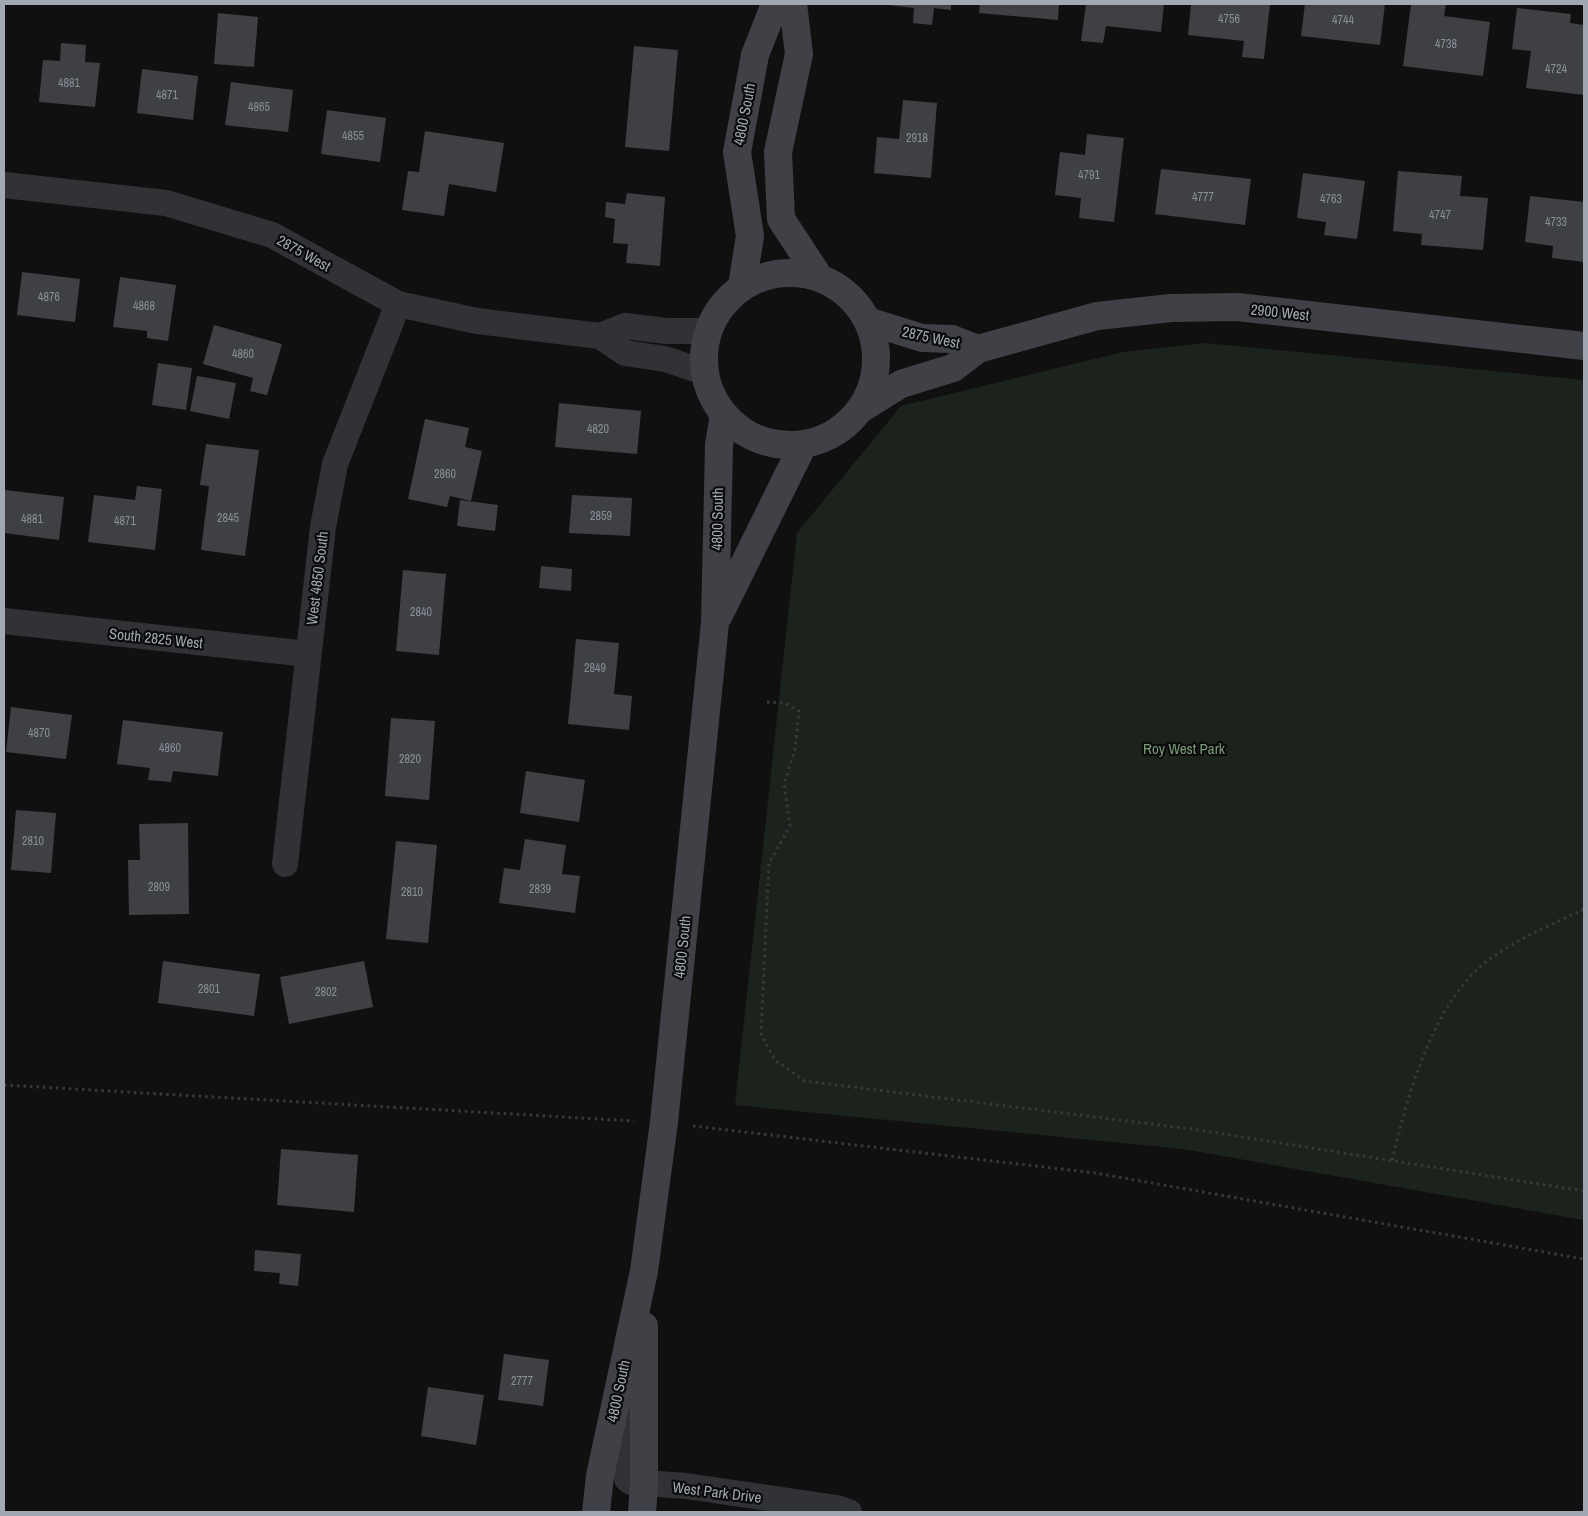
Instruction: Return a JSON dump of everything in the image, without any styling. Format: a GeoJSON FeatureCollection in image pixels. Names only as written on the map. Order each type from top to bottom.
{"type":"FeatureCollection","features":[{"type":"Feature","properties":{"kind":"main road","name":"4800 South"},"geometry":{"type":"LineString","coordinates":[[742,286],[750,236],[737,152],[755,55],[775,4]]}},
{"type":"Feature","properties":{"kind":"main road"},"geometry":{"type":"LineString","coordinates":[[793,4],[799,54],[778,152],[781,219],[819,277]]}},
{"type":"Feature","properties":{"kind":"main road"},"geometry":{"type":"LineString","coordinates":[[793,272],[819,277],[841,288],[860,306],[871,322],[877,356],[873,384],[861,409],[845,426],[825,439],[803,445],[774,444],[746,434],[724,415],[710,394],[704,372],[704,352],[708,330],[715,315],[727,299],[742,286],[766,275],[793,272]]}},
{"type":"Feature","properties":{"kind":"main road","name":"2900 West"},"geometry":{"type":"LineString","coordinates":[[978,349],[1098,316],[1171,308],[1237,307],[1584,346]]}},
{"type":"Feature","properties":{"kind":"main road","name":"2875 West"},"geometry":{"type":"LineString","coordinates":[[871,322],[922,338],[952,339],[978,349]]}},
{"type":"Feature","properties":{"kind":"main road","name":"2875 West"},"geometry":{"type":"LineString","coordinates":[[861,409],[901,384],[953,368],[978,349]]}},
{"type":"Feature","properties":{"kind":"main road","name":"4800 South"},"geometry":{"type":"LineString","coordinates":[[596,1512],[600,1476],[644,1271],[664,1122],[715,623],[719,445],[724,415]]}},
{"type":"Feature","properties":{"kind":"main road","name":"4800 South"},"geometry":{"type":"LineString","coordinates":[[715,623],[803,445]]}},
{"type":"Feature","properties":{"kind":"main road","name":"4800 South"},"geometry":{"type":"LineString","coordinates":[[642,1512],[644,1484],[644,1271]]}},
{"type":"Feature","properties":{"kind":"street","name":"2875 West"},"geometry":{"type":"LineString","coordinates":[[4,185],[174,205],[272,235],[398,304],[477,321],[600,336],[625,353],[665,359],[704,372]]}},
{"type":"Feature","properties":{"kind":"street","name":"West 4850 South"},"geometry":{"type":"LineString","coordinates":[[285,864],[323,527],[335,464],[398,304]]}},
{"type":"Feature","properties":{"kind":"street","name":"2875 West"},"geometry":{"type":"LineString","coordinates":[[600,336],[625,326],[666,331],[708,330]]}},
{"type":"Feature","properties":{"kind":"street","name":"South 2825 West"},"geometry":{"type":"LineString","coordinates":[[4,621],[308,654]]}},
{"type":"Feature","properties":{"kind":"street","name":"West Park Drive"},"geometry":{"type":"LineString","coordinates":[[644,1484],[686,1486],[837,1508],[850,1512]]}},
{"type":"Feature","properties":{"kind":"path"},"geometry":{"type":"LineString","coordinates":[[766,702],[785,703],[799,711],[795,750],[784,784],[790,826],[769,863],[761,1034],[776,1060],[805,1081],[1192,1128],[1583,1191],[1584,1195]]}},
{"type":"Feature","properties":{"kind":"path"},"geometry":{"type":"LineString","coordinates":[[1392,1160],[1404,1109],[1425,1054],[1455,994],[1486,962],[1516,941],[1584,909]]}},
{"type":"Feature","properties":{"kind":"path"},"geometry":{"type":"LineString","coordinates":[[4,1085],[622,1120]]}},
{"type":"Feature","properties":{"kind":"path"},"geometry":{"type":"LineString","coordinates":[[718,1129],[1095,1173],[1584,1259]]}},
{"type":"Feature","properties":{"kind":"green space","name":"Roy West Park"},"geometry":{"type":"Polygon","coordinates":[[[1205,343],[1584,380],[1584,1220],[1183,1149],[735,1105],[797,533],[901,406],[1123,352],[1205,343]]]}},
{"type":"Feature","properties":{"kind":"building"},"geometry":{"type":"Polygon","coordinates":[[[888,4],[951,4],[951,10],[934,8],[932,25],[913,23],[914,8],[888,4]]]}},
{"type":"Feature","properties":{"kind":"building"},"geometry":{"type":"Polygon","coordinates":[[[980,4],[1059,4],[1058,20],[979,13],[980,4]]]}},
{"type":"Feature","properties":{"kind":"building"},"geometry":{"type":"Polygon","coordinates":[[[1086,4],[1164,4],[1161,32],[1106,26],[1103,43],[1081,41],[1086,4]]]}},
{"type":"Feature","properties":{"kind":"building"},"geometry":{"type":"Polygon","coordinates":[[[1191,4],[1270,4],[1264,59],[1242,57],[1244,41],[1188,35],[1191,4]]]}},
{"type":"Feature","properties":{"kind":"building"},"geometry":{"type":"Polygon","coordinates":[[[1305,4],[1385,4],[1380,45],[1301,36],[1305,4]]]}},
{"type":"Feature","properties":{"kind":"building"},"geometry":{"type":"Polygon","coordinates":[[[1411,4],[1446,4],[1444,16],[1490,22],[1483,76],[1403,66],[1411,4]]]}},
{"type":"Feature","properties":{"kind":"building"},"geometry":{"type":"Polygon","coordinates":[[[1517,8],[1571,14],[1570,23],[1584,25],[1584,95],[1526,88],[1531,51],[1512,49],[1517,8]]]}},
{"type":"Feature","properties":{"kind":"building"},"geometry":{"type":"Polygon","coordinates":[[[218,13],[258,17],[254,67],[214,64],[218,13]]]}},
{"type":"Feature","properties":{"kind":"building"},"geometry":{"type":"Polygon","coordinates":[[[61,43],[86,45],[85,62],[100,63],[95,107],[39,102],[43,60],[60,61],[61,43]]]}},
{"type":"Feature","properties":{"kind":"building"},"geometry":{"type":"Polygon","coordinates":[[[634,46],[678,50],[669,151],[625,147],[634,46]]]}},
{"type":"Feature","properties":{"kind":"building"},"geometry":{"type":"Polygon","coordinates":[[[142,69],[198,76],[193,120],[137,113],[142,69]]]}},
{"type":"Feature","properties":{"kind":"building"},"geometry":{"type":"Polygon","coordinates":[[[231,82],[293,90],[288,132],[225,125],[231,82]]]}},
{"type":"Feature","properties":{"kind":"building"},"geometry":{"type":"Polygon","coordinates":[[[903,100],[937,103],[931,178],[874,173],[877,137],[899,139],[903,100]]]}},
{"type":"Feature","properties":{"kind":"building"},"geometry":{"type":"Polygon","coordinates":[[[327,110],[386,118],[380,162],[321,154],[327,110]]]}},
{"type":"Feature","properties":{"kind":"building"},"geometry":{"type":"Polygon","coordinates":[[[425,131],[504,143],[496,192],[449,184],[444,216],[402,210],[408,171],[419,172],[425,131]]]}},
{"type":"Feature","properties":{"kind":"building"},"geometry":{"type":"Polygon","coordinates":[[[1087,134],[1124,138],[1114,222],[1079,218],[1081,198],[1055,195],[1060,152],[1085,155],[1087,134]]]}},
{"type":"Feature","properties":{"kind":"building"},"geometry":{"type":"Polygon","coordinates":[[[1161,169],[1251,179],[1245,225],[1155,214],[1161,169]]]}},
{"type":"Feature","properties":{"kind":"building"},"geometry":{"type":"Polygon","coordinates":[[[1398,171],[1462,176],[1460,196],[1488,198],[1483,250],[1421,245],[1422,234],[1393,231],[1398,171]]]}},
{"type":"Feature","properties":{"kind":"building"},"geometry":{"type":"Polygon","coordinates":[[[1303,173],[1365,181],[1357,239],[1324,235],[1326,222],[1297,218],[1303,173]]]}},
{"type":"Feature","properties":{"kind":"building"},"geometry":{"type":"Polygon","coordinates":[[[627,193],[665,197],[660,266],[626,263],[628,244],[613,243],[615,219],[605,217],[606,202],[625,204],[627,193]]]}},
{"type":"Feature","properties":{"kind":"building"},"geometry":{"type":"Polygon","coordinates":[[[1530,196],[1584,202],[1584,262],[1552,258],[1553,246],[1525,242],[1530,196]]]}},
{"type":"Feature","properties":{"kind":"building"},"geometry":{"type":"Polygon","coordinates":[[[22,272],[80,279],[75,322],[17,315],[22,272]]]}},
{"type":"Feature","properties":{"kind":"building"},"geometry":{"type":"Polygon","coordinates":[[[120,277],[176,285],[168,341],[147,338],[147,331],[113,327],[120,277]]]}},
{"type":"Feature","properties":{"kind":"building"},"geometry":{"type":"Polygon","coordinates":[[[214,325],[282,344],[267,395],[250,391],[253,378],[203,364],[214,325]]]}},
{"type":"Feature","properties":{"kind":"building"},"geometry":{"type":"Polygon","coordinates":[[[158,363],[192,368],[186,410],[152,405],[158,363]]]}},
{"type":"Feature","properties":{"kind":"building"},"geometry":{"type":"Polygon","coordinates":[[[197,376],[236,383],[229,419],[190,411],[197,376]]]}},
{"type":"Feature","properties":{"kind":"building"},"geometry":{"type":"Polygon","coordinates":[[[559,403],[641,411],[637,454],[555,447],[559,403]]]}},
{"type":"Feature","properties":{"kind":"building"},"geometry":{"type":"Polygon","coordinates":[[[425,419],[469,428],[465,447],[482,451],[471,501],[450,496],[447,507],[408,499],[425,419]]]}},
{"type":"Feature","properties":{"kind":"building"},"geometry":{"type":"Polygon","coordinates":[[[206,444],[259,450],[245,556],[201,550],[209,486],[200,485],[206,444]]]}},
{"type":"Feature","properties":{"kind":"building"},"geometry":{"type":"Polygon","coordinates":[[[137,486],[162,489],[155,550],[88,542],[94,495],[135,500],[137,486]]]}},
{"type":"Feature","properties":{"kind":"building"},"geometry":{"type":"Polygon","coordinates":[[[5,490],[64,497],[59,540],[4,533],[5,490]]]}},
{"type":"Feature","properties":{"kind":"building"},"geometry":{"type":"Polygon","coordinates":[[[572,495],[632,498],[630,536],[569,533],[572,495]]]}},
{"type":"Feature","properties":{"kind":"building"},"geometry":{"type":"Polygon","coordinates":[[[460,500],[498,505],[495,531],[457,526],[460,500]]]}},
{"type":"Feature","properties":{"kind":"building"},"geometry":{"type":"Polygon","coordinates":[[[541,566],[572,569],[571,591],[539,588],[541,566]]]}},
{"type":"Feature","properties":{"kind":"building"},"geometry":{"type":"Polygon","coordinates":[[[403,570],[446,574],[439,655],[396,651],[403,570]]]}},
{"type":"Feature","properties":{"kind":"building"},"geometry":{"type":"Polygon","coordinates":[[[576,639],[619,643],[614,694],[632,696],[629,730],[568,724],[576,639]]]}},
{"type":"Feature","properties":{"kind":"building"},"geometry":{"type":"Polygon","coordinates":[[[11,707],[72,715],[66,759],[6,752],[11,707]]]}},
{"type":"Feature","properties":{"kind":"building"},"geometry":{"type":"Polygon","coordinates":[[[391,718],[435,721],[429,800],[385,796],[391,718]]]}},
{"type":"Feature","properties":{"kind":"building"},"geometry":{"type":"Polygon","coordinates":[[[123,720],[223,732],[218,776],[173,771],[171,782],[148,780],[150,768],[117,764],[123,720]]]}},
{"type":"Feature","properties":{"kind":"building"},"geometry":{"type":"Polygon","coordinates":[[[526,771],[585,780],[579,822],[520,813],[526,771]]]}},
{"type":"Feature","properties":{"kind":"building"},"geometry":{"type":"Polygon","coordinates":[[[16,810],[56,813],[51,873],[11,870],[16,810]]]}},
{"type":"Feature","properties":{"kind":"building"},"geometry":{"type":"Polygon","coordinates":[[[188,823],[189,914],[129,915],[128,860],[140,860],[139,824],[188,823]]]}},
{"type":"Feature","properties":{"kind":"building"},"geometry":{"type":"Polygon","coordinates":[[[525,839],[566,845],[562,874],[580,876],[575,913],[499,903],[504,868],[520,870],[525,839]]]}},
{"type":"Feature","properties":{"kind":"building"},"geometry":{"type":"Polygon","coordinates":[[[396,841],[437,845],[428,943],[386,939],[396,841]]]}},
{"type":"Feature","properties":{"kind":"building"},"geometry":{"type":"Polygon","coordinates":[[[163,961],[260,974],[254,1016],[158,1003],[163,961]]]}},
{"type":"Feature","properties":{"kind":"building"},"geometry":{"type":"Polygon","coordinates":[[[364,961],[373,1007],[289,1024],[280,977],[364,961]]]}},
{"type":"Feature","properties":{"kind":"building"},"geometry":{"type":"Polygon","coordinates":[[[281,1149],[358,1155],[354,1212],[277,1205],[281,1149]]]}},
{"type":"Feature","properties":{"kind":"building"},"geometry":{"type":"Polygon","coordinates":[[[255,1250],[301,1254],[298,1286],[279,1284],[280,1273],[254,1271],[255,1250]]]}},
{"type":"Feature","properties":{"kind":"building"},"geometry":{"type":"Polygon","coordinates":[[[504,1354],[549,1360],[543,1406],[498,1400],[504,1354]]]}},
{"type":"Feature","properties":{"kind":"building"},"geometry":{"type":"Polygon","coordinates":[[[428,1387],[484,1395],[476,1445],[421,1436],[428,1387]]]}}]}
